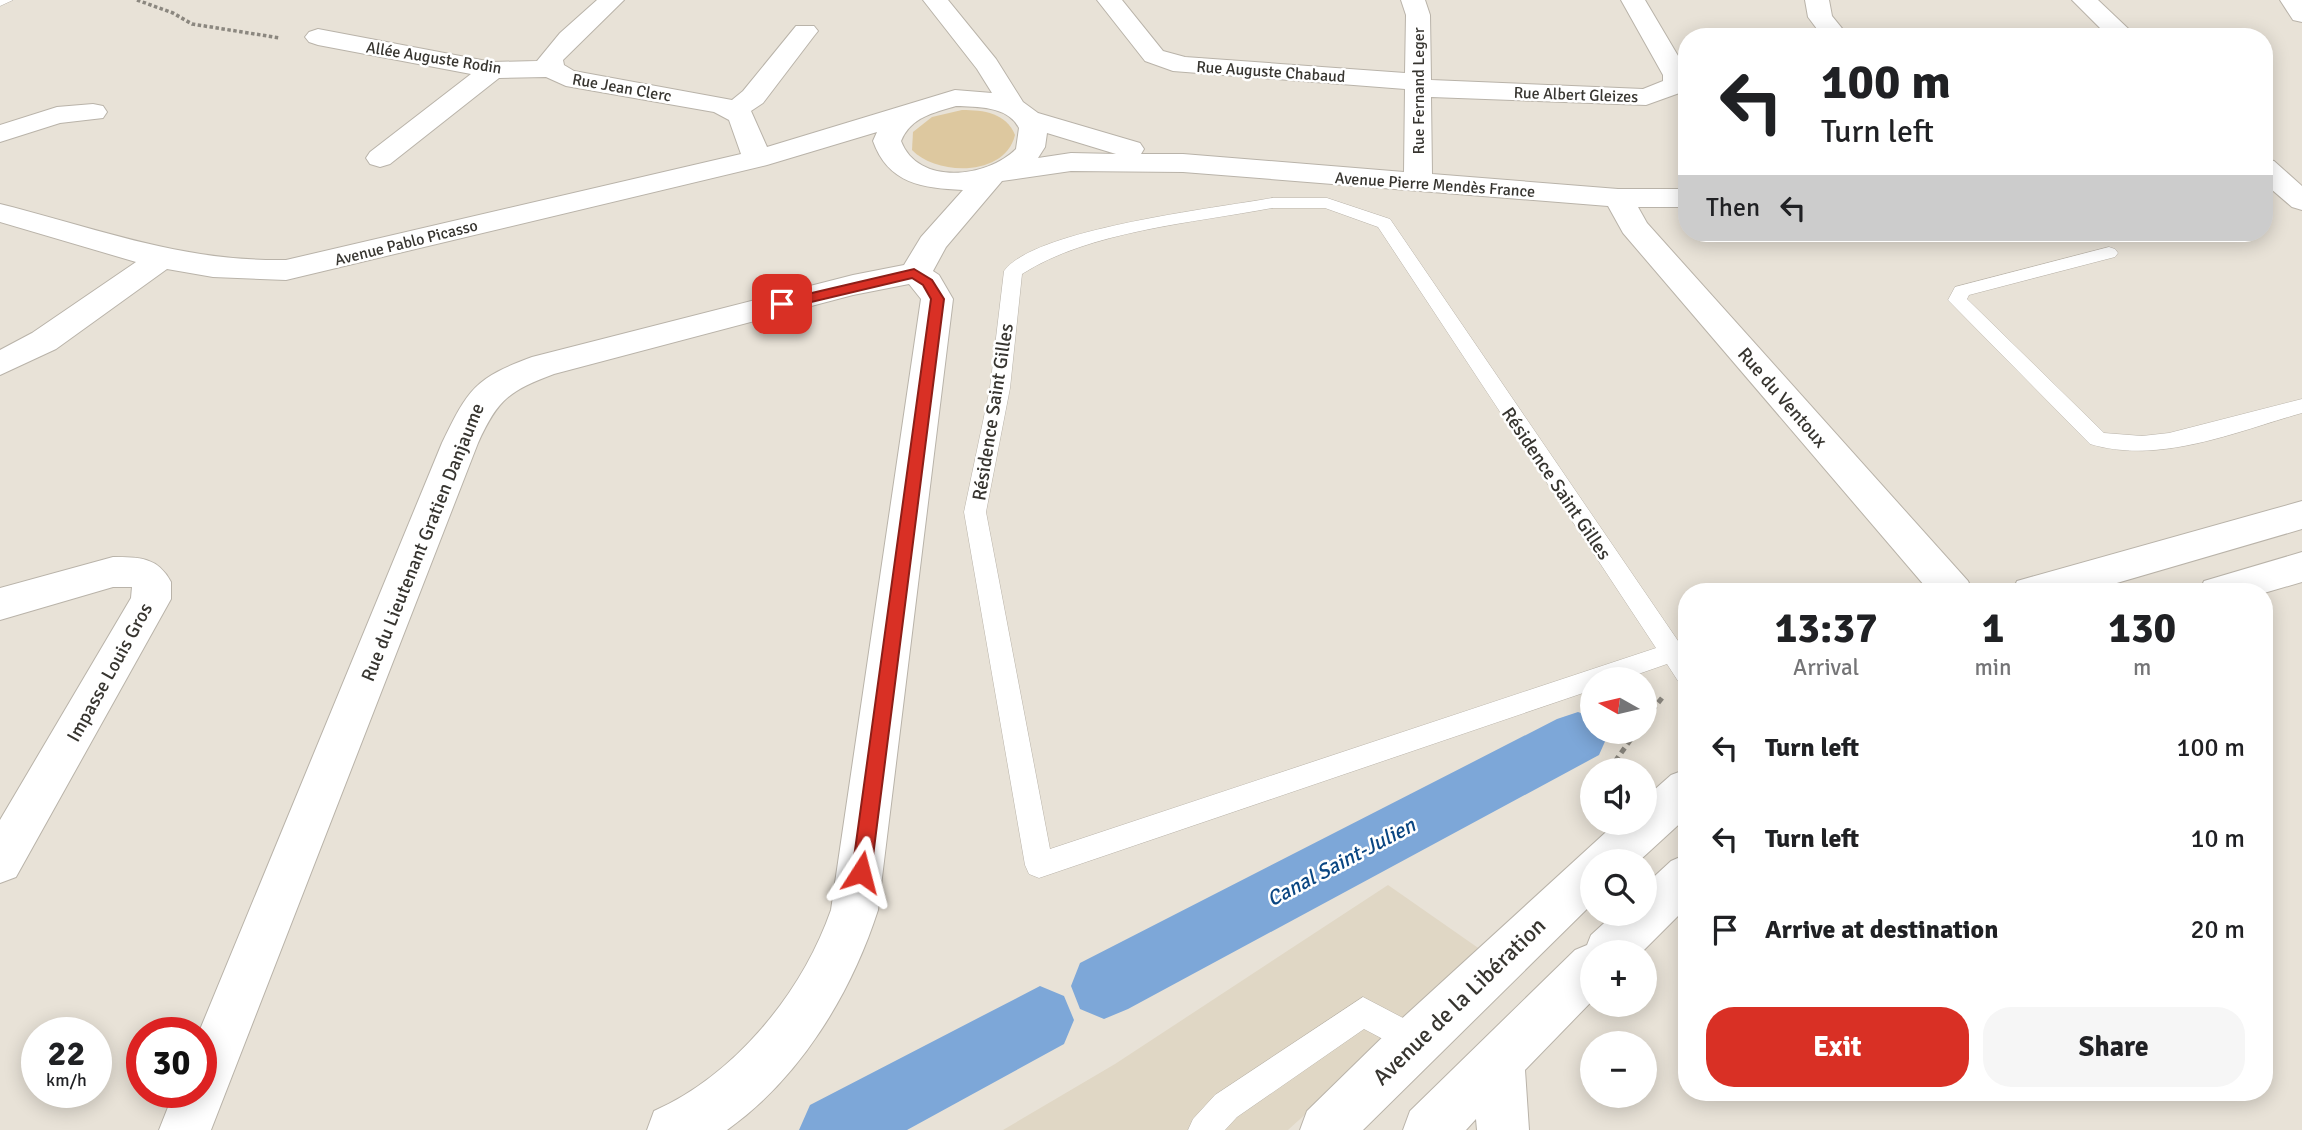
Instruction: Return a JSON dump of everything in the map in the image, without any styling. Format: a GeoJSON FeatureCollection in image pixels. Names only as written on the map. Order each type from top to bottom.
{"type":"FeatureCollection","features":[{"type":"Feature","properties":{"kind":"street","name":"Rue Jean Clerc"},"geometry":{"type":"LineString","coordinates":[[612,0],[569,38],[550,59],[551,69],[566,78],[681,97],[722,106],[733,112]]}},
{"type":"Feature","properties":{"kind":"street"},"geometry":{"type":"LineString","coordinates":[[923,259],[997,173],[1029,151],[1034,140],[1033,128],[1019,112],[1001,80],[967,43],[935,0]]}},
{"type":"Feature","properties":{"kind":"street","name":"Rue Auguste Chabaud"},"geometry":{"type":"LineString","coordinates":[[1109,0],[1154,56],[1182,65],[1419,85]]}},
{"type":"Feature","properties":{"kind":"street","name":"Rue Fernand Leger"},"geometry":{"type":"LineString","coordinates":[[1413,0],[1418,15],[1418,183]]}},
{"type":"Feature","properties":{"kind":"street","name":"Rue Albert Gleizes"},"geometry":{"type":"LineString","coordinates":[[1419,85],[1646,97],[1664,92],[1676,85],[1676,75],[1633,0]]}},
{"type":"Feature","properties":{"kind":"street"},"geometry":{"type":"LineString","coordinates":[[1817,0],[1820,17],[1829,28]]}},
{"type":"Feature","properties":{"kind":"street"},"geometry":{"type":"LineString","coordinates":[[2084,0],[2114,28]]}},
{"type":"Feature","properties":{"kind":"street"},"geometry":{"type":"LineString","coordinates":[[2292,0],[2302,16]]}},
{"type":"Feature","properties":{"kind":"street"},"geometry":{"type":"LineString","coordinates":[[757,159],[741,116],[733,112],[753,97],[805,31]]}},
{"type":"Feature","properties":{"kind":"street","name":"Allée Auguste Rodin"},"geometry":{"type":"LineString","coordinates":[[318,37],[492,70],[551,69]]}},
{"type":"Feature","properties":{"kind":"street"},"geometry":{"type":"LineString","coordinates":[[935,102],[967,69],[967,43]]}},
{"type":"Feature","properties":{"kind":"street"},"geometry":{"type":"LineString","coordinates":[[380,158],[492,70]]}},
{"type":"Feature","properties":{"kind":"street","name":"Avenue Pierre Mendès France"},"geometry":{"type":"LineString","coordinates":[[935,102],[975,98],[1081,136],[1182,163]]}},
{"type":"Feature","properties":{"kind":"street","name":"Avenue Pablo Picasso"},"geometry":{"type":"LineString","coordinates":[[0,213],[163,258],[228,271],[286,270],[757,159],[906,114],[935,102]]}},
{"type":"Feature","properties":{"kind":"street"},"geometry":{"type":"LineString","coordinates":[[0,134],[57,115],[93,112]]}},
{"type":"Feature","properties":{"kind":"street"},"geometry":{"type":"LineString","coordinates":[[673,1130],[698,1122],[755,1076],[816,992],[853,918],[865,850],[937,299],[928,282],[923,259],[920,177],[895,163],[888,154],[888,133],[906,114]]}},
{"type":"Feature","properties":{"kind":"street","name":"Avenue Pablo Picasso"},"geometry":{"type":"LineString","coordinates":[[811,144],[854,146],[888,154]]}},
{"type":"Feature","properties":{"kind":"street","name":"Avenue Pierre Mendès France"},"geometry":{"type":"LineString","coordinates":[[920,177],[954,182],[1070,162],[1182,163],[1618,198],[1678,198]]}},
{"type":"Feature","properties":{"kind":"street"},"geometry":{"type":"LineString","coordinates":[[2273,175],[2302,201]]}},
{"type":"Feature","properties":{"kind":"street","name":"Rue du Ventoux"},"geometry":{"type":"LineString","coordinates":[[1618,198],[1634,227],[1946,583]]}},
{"type":"Feature","properties":{"kind":"street"},"geometry":{"type":"LineString","coordinates":[[2273,209],[2302,207]]}},
{"type":"Feature","properties":{"kind":"street"},"geometry":{"type":"LineString","coordinates":[[0,364],[56,333],[163,258]]}},
{"type":"Feature","properties":{"kind":"street","name":"Rue du Lieutenant Gratien Danjaume"},"geometry":{"type":"LineString","coordinates":[[217,1051],[482,395],[503,380],[544,365],[853,285],[923,259]]}},
{"type":"Feature","properties":{"kind":"street"},"geometry":{"type":"LineString","coordinates":[[2063,583],[2302,515]]}},
{"type":"Feature","properties":{"kind":"street"},"geometry":{"type":"LineString","coordinates":[[2248,583],[2302,567]]}},
{"type":"Feature","properties":{"kind":"street","name":"Impasse Louis Gros"},"geometry":{"type":"LineString","coordinates":[[0,604],[113,572],[141,572],[152,582],[151,599],[0,862]]}},
{"type":"Feature","properties":{"kind":"street"},"geometry":{"type":"LineString","coordinates":[[1620,849],[1678,797]]}},
{"type":"Feature","properties":{"kind":"street","name":"Avenue de la Libération"},"geometry":{"type":"LineString","coordinates":[[1326,1130],[1415,1041],[1580,884]]}},
{"type":"Feature","properties":{"kind":"street"},"geometry":{"type":"LineString","coordinates":[[1620,940],[1678,885]]}},
{"type":"Feature","properties":{"kind":"street"},"geometry":{"type":"LineString","coordinates":[[1429,1130],[1500,1063],[1580,980]]}},
{"type":"Feature","properties":{"kind":"street"},"geometry":{"type":"LineString","coordinates":[[1500,1063],[1503,1130]]}},
{"type":"Feature","properties":{"kind":"street","name":"Rue du Lieutenant Gratien Danjaume"},"geometry":{"type":"LineString","coordinates":[[185,1130],[194,1108]]}},
{"type":"Feature","properties":{"kind":"lane"},"geometry":{"type":"LineString","coordinates":[[0,2],[6,0]]}},
{"type":"Feature","properties":{"kind":"lane","name":"Résidence Saint Gilles"},"geometry":{"type":"LineString","coordinates":[[1580,683],[1039,865],[975,512],[1000,388],[1013,271],[1040,254],[1075,240],[1272,203],[1327,203],[1384,223],[1678,662]]}},
{"type":"Feature","properties":{"kind":"lane"},"geometry":{"type":"LineString","coordinates":[[2109,253],[1962,291],[1957,300],[2097,439],[2111,444],[2144,445],[2302,406]]}},
{"type":"Feature","properties":{"kind":"lane","name":"Résidence Saint Gilles"},"geometry":{"type":"LineString","coordinates":[[1629,667],[1671,653]]}},
{"type":"Feature","properties":{"kind":"lane"},"geometry":{"type":"LineString","coordinates":[[1204,1130],[1226,1106],[1363,1012],[1415,1041]]}},
{"type":"Feature","properties":{"kind":"path"},"geometry":{"type":"LineString","coordinates":[[137,0],[173,13],[192,24],[298,41],[318,37]]}},
{"type":"Feature","properties":{"kind":"shaded area"},"geometry":{"type":"Polygon","coordinates":[[[962,110],[986,112],[1000,117],[1015,135],[1009,149],[998,159],[969,168],[937,165],[912,150],[913,132],[932,117],[962,110]]]}},
{"type":"Feature","properties":{"kind":"shaded area"},"geometry":{"type":"Polygon","coordinates":[[[1388,885],[1484,952],[1288,1130],[1003,1130],[1115,1064],[1388,885]]]}},
{"type":"Feature","properties":{"kind":"waterway","name":"Canal Saint-Julien"},"geometry":{"type":"LineString","coordinates":[[1104,986],[1578,737]]}},
{"type":"Feature","properties":{"kind":"waterway","name":"Canal Saint-Julien"},"geometry":{"type":"LineString","coordinates":[[835,1130],[1040,1020]]}},
{"type":"Feature","properties":{"kind":"route"},"geometry":{"type":"LineString","coordinates":[[782,304],[853,285],[914,273],[928,282],[937,299],[861,872]]}}]}
